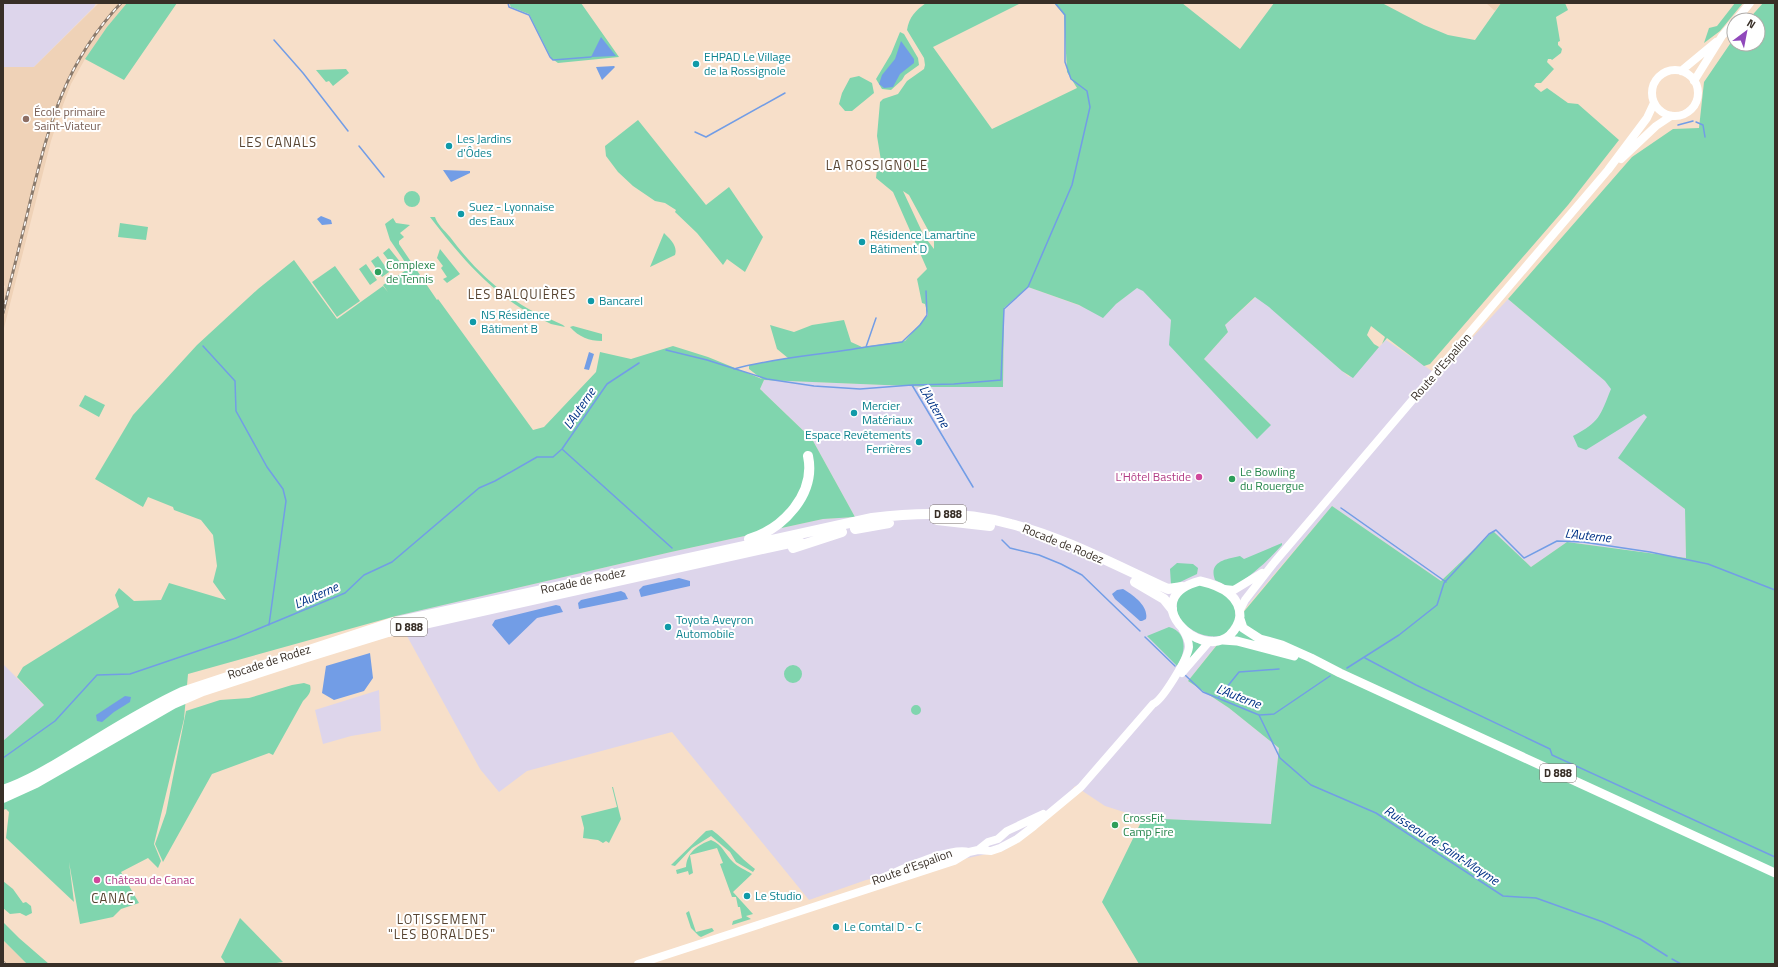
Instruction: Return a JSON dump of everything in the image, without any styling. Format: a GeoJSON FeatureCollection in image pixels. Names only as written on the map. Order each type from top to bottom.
{"type":"FeatureCollection","features":[{"type":"Feature","properties":{"kind":"highway"},"geometry":{"type":"LineString","coordinates":[[704,555],[714,548],[761,536],[778,526],[792,513],[802,495],[808,478],[810,466],[808,456]]}},
{"type":"Feature","properties":{"kind":"highway","name":"Rocade de Rodez"},"geometry":{"type":"LineString","coordinates":[[3,790],[58,763],[157,704],[182,692],[208,682],[391,624],[872,518],[911,514],[953,514],[990,519],[1027,528],[1168,589],[1182,587]]}},
{"type":"Feature","properties":{"kind":"highway","name":"Rocade de Rodez"},"geometry":{"type":"LineString","coordinates":[[3,798],[36,783],[69,765],[158,711],[189,697],[377,635],[842,532],[890,523],[936,520],[964,522],[1012,531],[1040,540],[1145,586],[1164,599],[1172,609]]}},
{"type":"Feature","properties":{"kind":"highway"},"geometry":{"type":"LineString","coordinates":[[774,553],[842,532]]}},
{"type":"Feature","properties":{"kind":"highway"},"geometry":{"type":"LineString","coordinates":[[69,765],[82,761],[177,708]]}},
{"type":"Feature","properties":{"kind":"main road"},"geometry":{"type":"LineString","coordinates":[[1742,12],[1750,3]]}},
{"type":"Feature","properties":{"kind":"main road"},"geometry":{"type":"LineString","coordinates":[[1694,80],[1726,31]]}},
{"type":"Feature","properties":{"kind":"main road"},"geometry":{"type":"LineString","coordinates":[[1681,71],[1722,36]]}},
{"type":"Feature","properties":{"kind":"main road"},"geometry":{"type":"LineString","coordinates":[[1669,70],[1681,71],[1689,74],[1694,80],[1698,92],[1695,104],[1686,113],[1679,116],[1671,116],[1659,110],[1654,103],[1651,90],[1658,77],[1669,70]]}},
{"type":"Feature","properties":{"kind":"main road","name":"Route d'Espalion"},"geometry":{"type":"LineString","coordinates":[[1240,615],[1245,600],[1273,564],[1608,170],[1647,118],[1654,103]]}},
{"type":"Feature","properties":{"kind":"main road","name":"Route d'Espalion"},"geometry":{"type":"LineString","coordinates":[[1608,170],[1656,126],[1671,116]]}},
{"type":"Feature","properties":{"kind":"main road","name":"Route d'Espalion"},"geometry":{"type":"LineString","coordinates":[[1224,589],[1234,590],[1256,578],[1273,564]]}},
{"type":"Feature","properties":{"kind":"main road"},"geometry":{"type":"LineString","coordinates":[[1170,684],[1187,655],[1189,645],[1187,637],[1175,619],[1172,609],[1176,594],[1182,587],[1200,581],[1213,584],[1224,589],[1232,595],[1240,615],[1236,627],[1231,634],[1223,640],[1212,641],[1191,634],[1181,627]]}},
{"type":"Feature","properties":{"kind":"main road","name":"D 888"},"geometry":{"type":"LineString","coordinates":[[1240,615],[1243,628],[1260,639],[1290,648],[1340,673],[1775,873]]}},
{"type":"Feature","properties":{"kind":"main road","name":"D 888"},"geometry":{"type":"LineString","coordinates":[[1223,640],[1238,641],[1281,652],[1340,673]]}},
{"type":"Feature","properties":{"kind":"main road"},"geometry":{"type":"LineString","coordinates":[[978,850],[1000,848],[1017,839],[1081,787],[1153,704],[1156,697],[1181,675],[1208,643],[1212,641]]}},
{"type":"Feature","properties":{"kind":"main road"},"geometry":{"type":"LineString","coordinates":[[978,850],[988,842],[998,839],[1007,831],[1060,805]]}},
{"type":"Feature","properties":{"kind":"main road","name":"Route d'Espalion"},"geometry":{"type":"LineString","coordinates":[[638,964],[846,895],[863,886],[913,865],[961,850],[969,852],[978,850]]}},
{"type":"Feature","properties":{"kind":"shaded area"},"geometry":{"type":"Polygon","coordinates":[[[3,3],[96,3],[94,7],[34,67],[3,67],[3,3]]]}},
{"type":"Feature","properties":{"kind":"shaded area","name":"École primaire Saint-Viateur"},"geometry":{"type":"Polygon","coordinates":[[[99,3],[127,3],[107,27],[85,59],[71,84],[63,105],[51,141],[3,332],[3,293],[5,286],[3,285],[3,67],[34,67],[99,3]]]}},
{"type":"Feature","properties":{"kind":"shaded area"},"geometry":{"type":"Polygon","coordinates":[[[1486,3],[1501,3],[1495,11],[1486,3]]]}},
{"type":"Feature","properties":{"kind":"shaded area"},"geometry":{"type":"Polygon","coordinates":[[[1139,286],[1171,320],[1257,438],[1270,424],[1204,359],[1228,332],[1225,325],[1257,296],[1349,377],[1386,340],[1438,375],[1508,299],[1648,417],[1619,458],[1685,509],[1686,558],[1567,542],[1531,567],[1493,531],[1441,581],[1332,506],[1248,605],[1188,681],[1229,708],[1279,748],[1271,825],[1143,818],[1105,806],[1075,786],[1046,820],[1005,850],[866,880],[809,900],[672,732],[527,771],[499,792],[480,769],[396,616],[671,552],[823,519],[855,517],[812,439],[760,389],[764,380],[933,387],[1003,387],[1004,308],[1028,287],[1103,314],[1139,286]]]}},
{"type":"Feature","properties":{"kind":"shaded area"},"geometry":{"type":"Polygon","coordinates":[[[3,664],[44,705],[3,741],[3,664]]]}},
{"type":"Feature","properties":{"kind":"shaded area"},"geometry":{"type":"Polygon","coordinates":[[[379,690],[381,731],[351,736],[323,744],[315,710],[379,690]]]}},
{"type":"Feature","properties":{"kind":"shaded area"},"geometry":{"type":"Polygon","coordinates":[[[3,940],[27,964],[3,964],[3,940]]]}},
{"type":"Feature","properties":{"kind":"green space"},"geometry":{"type":"Polygon","coordinates":[[[127,3],[177,3],[124,80],[85,59],[107,27],[127,3]]]}},
{"type":"Feature","properties":{"kind":"green space"},"geometry":{"type":"Polygon","coordinates":[[[509,3],[581,3],[619,57],[558,63],[551,58],[529,14],[511,7],[509,3]]]}},
{"type":"Feature","properties":{"kind":"green space"},"geometry":{"type":"Polygon","coordinates":[[[926,3],[1021,3],[933,47],[992,129],[1077,88],[1067,72],[1064,15],[1054,3],[1182,3],[1240,49],[1274,3],[1382,3],[1424,25],[1448,35],[1475,40],[1501,3],[1565,3],[1568,10],[1556,17],[1560,41],[1558,42],[1558,45],[1562,49],[1561,53],[1552,60],[1548,59],[1547,62],[1554,69],[1541,83],[1536,83],[1534,86],[1541,92],[1547,88],[1568,103],[1578,104],[1619,140],[1568,205],[1430,364],[1424,366],[1387,338],[1382,344],[1385,337],[1371,326],[1367,335],[1374,344],[1379,347],[1353,378],[1342,371],[1269,307],[1255,297],[1225,325],[1228,332],[1204,359],[1271,425],[1257,439],[1169,345],[1171,320],[1143,291],[1137,288],[1116,304],[1103,318],[1079,305],[1028,287],[1004,308],[1003,387],[933,387],[764,380],[760,389],[812,439],[855,517],[823,519],[671,552],[396,616],[188,674],[184,719],[154,844],[161,861],[158,868],[148,858],[121,872],[139,903],[121,909],[113,917],[80,924],[69,862],[74,902],[6,838],[9,812],[6,809],[3,810],[3,741],[44,705],[17,677],[23,667],[119,607],[115,595],[119,588],[134,601],[161,600],[169,583],[226,600],[213,582],[217,566],[213,535],[201,520],[174,510],[173,507],[148,497],[143,507],[95,479],[133,415],[197,345],[258,289],[294,260],[337,319],[383,286],[388,292],[383,285],[395,277],[399,282],[396,277],[409,268],[390,240],[385,224],[393,218],[396,223],[410,225],[400,233],[404,237],[399,241],[399,244],[437,300],[438,299],[533,430],[544,427],[596,372],[600,352],[631,359],[673,346],[708,357],[762,379],[749,369],[749,365],[788,358],[777,349],[770,325],[794,332],[812,325],[844,320],[851,342],[862,347],[905,341],[928,315],[925,304],[922,303],[917,279],[927,269],[893,192],[876,178],[877,169],[883,173],[877,136],[880,102],[883,99],[898,94],[907,81],[924,69],[924,58],[907,30],[911,18],[916,11],[926,3]],[[903,191],[924,236],[934,249],[934,241],[909,195],[903,191]]]}},
{"type":"Feature","properties":{"kind":"green space"},"geometry":{"type":"Polygon","coordinates":[[[1735,3],[1743,3],[1736,12],[1728,12],[1735,3]]]}},
{"type":"Feature","properties":{"kind":"green space"},"geometry":{"type":"Polygon","coordinates":[[[1763,3],[1775,3],[1775,964],[1139,964],[1102,902],[1143,818],[1271,824],[1279,748],[1229,708],[1188,681],[1225,635],[1211,636],[1198,633],[1187,626],[1177,616],[1178,598],[1183,591],[1198,585],[1214,588],[1222,592],[1233,603],[1236,621],[1332,506],[1441,581],[1493,531],[1531,567],[1567,542],[1686,558],[1685,509],[1618,458],[1647,417],[1644,414],[1586,450],[1578,447],[1573,436],[1589,427],[1594,422],[1601,412],[1611,389],[1605,381],[1508,299],[1632,157],[1673,129],[1699,128],[1704,82],[1726,50],[1726,52],[1766,52],[1766,12],[1755,12],[1763,3]]]}},
{"type":"Feature","properties":{"kind":"green space"},"geometry":{"type":"Polygon","coordinates":[[[1726,14],[1726,24],[1720,31],[1704,43],[1709,28],[1717,26],[1726,14]]]}},
{"type":"Feature","properties":{"kind":"green space"},"geometry":{"type":"Polygon","coordinates":[[[900,32],[904,34],[918,58],[919,65],[905,75],[902,80],[891,90],[882,89],[876,79],[891,54],[900,32]]]}},
{"type":"Feature","properties":{"kind":"green space"},"geometry":{"type":"Polygon","coordinates":[[[346,69],[349,73],[333,86],[329,81],[326,82],[316,70],[346,69]]]}},
{"type":"Feature","properties":{"kind":"green space"},"geometry":{"type":"Polygon","coordinates":[[[859,76],[872,83],[874,93],[852,111],[845,111],[839,104],[842,93],[850,78],[859,76]]]}},
{"type":"Feature","properties":{"kind":"green space"},"geometry":{"type":"Polygon","coordinates":[[[638,120],[706,205],[729,187],[763,237],[745,272],[727,259],[723,265],[697,233],[675,212],[676,210],[665,203],[655,201],[633,186],[618,172],[606,156],[605,146],[638,120]]]}},
{"type":"Feature","properties":{"kind":"green space"},"geometry":{"type":"Polygon","coordinates":[[[409,191],[415,191],[420,196],[418,205],[415,207],[409,207],[404,202],[404,196],[409,191]]]}},
{"type":"Feature","properties":{"kind":"green space"},"geometry":{"type":"Polygon","coordinates":[[[430,217],[435,217],[439,225],[468,260],[488,280],[511,298],[536,313],[534,316],[503,296],[477,272],[464,259],[430,217]]]}},
{"type":"Feature","properties":{"kind":"green space"},"geometry":{"type":"Polygon","coordinates":[[[120,223],[148,227],[146,240],[118,237],[120,223]]]}},
{"type":"Feature","properties":{"kind":"green space"},"geometry":{"type":"Polygon","coordinates":[[[664,233],[671,240],[674,246],[676,252],[675,255],[650,267],[664,233]]]}},
{"type":"Feature","properties":{"kind":"green space"},"geometry":{"type":"Polygon","coordinates":[[[389,248],[401,263],[394,268],[383,253],[389,248]]]}},
{"type":"Feature","properties":{"kind":"green space"},"geometry":{"type":"Polygon","coordinates":[[[440,249],[460,274],[447,283],[443,279],[447,277],[441,268],[443,266],[437,258],[440,249]]]}},
{"type":"Feature","properties":{"kind":"green space"},"geometry":{"type":"Polygon","coordinates":[[[378,256],[389,272],[382,277],[371,261],[378,256]]]}},
{"type":"Feature","properties":{"kind":"green space"},"geometry":{"type":"Polygon","coordinates":[[[366,264],[377,280],[370,285],[359,269],[366,264]]]}},
{"type":"Feature","properties":{"kind":"green space"},"geometry":{"type":"Polygon","coordinates":[[[335,266],[360,301],[337,317],[312,282],[335,266]]]}},
{"type":"Feature","properties":{"kind":"green space"},"geometry":{"type":"Polygon","coordinates":[[[539,314],[565,327],[551,324],[537,317],[539,314]]]}},
{"type":"Feature","properties":{"kind":"green space"},"geometry":{"type":"Polygon","coordinates":[[[573,326],[602,334],[602,341],[581,336],[570,327],[573,326]]]}},
{"type":"Feature","properties":{"kind":"green space"},"geometry":{"type":"Polygon","coordinates":[[[85,395],[105,405],[99,417],[79,406],[85,395]]]}},
{"type":"Feature","properties":{"kind":"green space"},"geometry":{"type":"Polygon","coordinates":[[[1282,543],[1282,545],[1265,562],[1234,587],[1227,586],[1215,580],[1214,569],[1220,562],[1240,556],[1244,559],[1282,543]]]}},
{"type":"Feature","properties":{"kind":"green space"},"geometry":{"type":"Polygon","coordinates":[[[1177,563],[1193,564],[1198,568],[1197,574],[1171,585],[1170,569],[1177,563]]]}},
{"type":"Feature","properties":{"kind":"green space"},"geometry":{"type":"Polygon","coordinates":[[[1169,627],[1180,633],[1184,644],[1182,655],[1177,666],[1147,636],[1169,627]]]}},
{"type":"Feature","properties":{"kind":"green space"},"geometry":{"type":"Polygon","coordinates":[[[1190,639],[1202,645],[1190,658],[1190,639]]]}},
{"type":"Feature","properties":{"kind":"green space"},"geometry":{"type":"Polygon","coordinates":[[[793,665],[799,668],[802,674],[799,680],[793,683],[787,680],[784,674],[787,668],[793,665]]]}},
{"type":"Feature","properties":{"kind":"green space"},"geometry":{"type":"Polygon","coordinates":[[[304,683],[310,685],[310,692],[303,701],[273,755],[269,753],[212,774],[163,862],[155,844],[166,813],[186,711],[220,700],[249,698],[292,685],[304,683]]]}},
{"type":"Feature","properties":{"kind":"green space"},"geometry":{"type":"Polygon","coordinates":[[[914,705],[918,705],[920,706],[920,714],[914,715],[911,712],[911,708],[914,705]]]}},
{"type":"Feature","properties":{"kind":"green space"},"geometry":{"type":"Polygon","coordinates":[[[612,787],[621,819],[609,843],[606,841],[603,843],[598,840],[583,838],[584,828],[581,816],[617,807],[612,787]]]}},
{"type":"Feature","properties":{"kind":"green space"},"geometry":{"type":"Polygon","coordinates":[[[712,830],[755,869],[753,872],[736,862],[730,852],[711,836],[692,848],[675,866],[671,865],[706,831],[712,830]]]}},
{"type":"Feature","properties":{"kind":"green space"},"geometry":{"type":"Polygon","coordinates":[[[711,840],[721,847],[735,864],[752,874],[733,892],[753,914],[746,916],[751,919],[732,925],[733,921],[742,918],[740,907],[738,907],[736,897],[732,897],[720,864],[723,863],[717,848],[690,855],[693,873],[689,875],[688,871],[677,874],[676,870],[686,867],[688,857],[694,850],[711,840]]]}},
{"type":"Feature","properties":{"kind":"green space"},"geometry":{"type":"Polygon","coordinates":[[[3,881],[13,889],[23,903],[26,902],[31,906],[32,913],[26,916],[20,913],[10,914],[3,908],[3,881]]]}},
{"type":"Feature","properties":{"kind":"green space"},"geometry":{"type":"Polygon","coordinates":[[[689,911],[696,932],[712,928],[714,931],[701,937],[699,936],[691,928],[686,913],[689,911]]]}},
{"type":"Feature","properties":{"kind":"green space"},"geometry":{"type":"Polygon","coordinates":[[[240,918],[283,962],[270,964],[226,964],[221,957],[240,918]]]}},
{"type":"Feature","properties":{"kind":"green space"},"geometry":{"type":"Polygon","coordinates":[[[3,922],[49,964],[27,964],[3,940],[3,922]]]}},
{"type":"Feature","properties":{"kind":"water"},"geometry":{"type":"Polygon","coordinates":[[[601,37],[616,56],[591,57],[601,37]]]}},
{"type":"Feature","properties":{"kind":"water"},"geometry":{"type":"Polygon","coordinates":[[[901,41],[914,59],[914,63],[900,74],[893,87],[884,88],[879,84],[882,75],[895,59],[901,41]]]}},
{"type":"Feature","properties":{"kind":"water"},"geometry":{"type":"Polygon","coordinates":[[[596,67],[615,67],[602,80],[596,67]]]}},
{"type":"Feature","properties":{"kind":"water"},"geometry":{"type":"Polygon","coordinates":[[[443,170],[470,171],[470,173],[451,182],[443,170]]]}},
{"type":"Feature","properties":{"kind":"water"},"geometry":{"type":"Polygon","coordinates":[[[321,216],[331,220],[332,224],[322,225],[317,219],[321,216]]]}},
{"type":"Feature","properties":{"kind":"water"},"geometry":{"type":"Polygon","coordinates":[[[589,352],[594,354],[589,370],[584,369],[589,352]]]}},
{"type":"Feature","properties":{"kind":"water"},"geometry":{"type":"Polygon","coordinates":[[[679,578],[690,581],[690,586],[641,597],[639,590],[643,586],[679,578]]]}},
{"type":"Feature","properties":{"kind":"water"},"geometry":{"type":"Polygon","coordinates":[[[1123,589],[1143,605],[1146,619],[1140,621],[1115,599],[1112,594],[1117,590],[1123,589]]]}},
{"type":"Feature","properties":{"kind":"water"},"geometry":{"type":"Polygon","coordinates":[[[621,591],[625,593],[628,599],[579,609],[578,603],[581,600],[621,591]]]}},
{"type":"Feature","properties":{"kind":"water"},"geometry":{"type":"Polygon","coordinates":[[[556,605],[560,606],[563,612],[537,618],[509,645],[492,625],[495,620],[556,605]]]}},
{"type":"Feature","properties":{"kind":"water"},"geometry":{"type":"Polygon","coordinates":[[[370,653],[373,678],[364,691],[334,700],[322,693],[326,666],[370,653]]]}},
{"type":"Feature","properties":{"kind":"water"},"geometry":{"type":"Polygon","coordinates":[[[125,696],[131,697],[130,702],[102,722],[97,721],[96,715],[125,696]]]}},
{"type":"Feature","properties":{"kind":"waterway"},"geometry":{"type":"LineString","coordinates":[[508,3],[509,7],[529,15],[550,57],[553,60],[591,57]]}},
{"type":"Feature","properties":{"kind":"waterway"},"geometry":{"type":"LineString","coordinates":[[912,385],[954,384],[1001,380],[1004,309],[1028,287],[1072,185],[1090,107],[1087,91],[1071,79],[1065,62],[1065,15],[1055,3]]}},
{"type":"Feature","properties":{"kind":"waterway"},"geometry":{"type":"LineString","coordinates":[[274,40],[303,73],[348,131]]}},
{"type":"Feature","properties":{"kind":"waterway"},"geometry":{"type":"LineString","coordinates":[[695,132],[706,137],[785,93]]}},
{"type":"Feature","properties":{"kind":"waterway"},"geometry":{"type":"LineString","coordinates":[[1678,125],[1693,121]]}},
{"type":"Feature","properties":{"kind":"waterway"},"geometry":{"type":"LineString","coordinates":[[1696,122],[1703,125],[1705,137]]}},
{"type":"Feature","properties":{"kind":"waterway"},"geometry":{"type":"LineString","coordinates":[[359,146],[384,177]]}},
{"type":"Feature","properties":{"kind":"waterway"},"geometry":{"type":"LineString","coordinates":[[866,347],[902,342],[920,325],[927,315],[926,291]]}},
{"type":"Feature","properties":{"kind":"waterway"},"geometry":{"type":"LineString","coordinates":[[734,369],[783,359],[866,347],[876,318]]}},
{"type":"Feature","properties":{"kind":"waterway"},"geometry":{"type":"LineString","coordinates":[[203,346],[235,381],[236,411],[267,467],[283,489],[286,501],[269,625]]}},
{"type":"Feature","properties":{"kind":"waterway","name":"L'Auterne"},"geometry":{"type":"LineString","coordinates":[[666,350],[707,360],[767,379],[814,386],[860,389],[912,385],[973,487]]}},
{"type":"Feature","properties":{"kind":"waterway","name":"L'Auterne"},"geometry":{"type":"LineString","coordinates":[[3,758],[55,721],[97,675],[130,674],[236,638],[345,593],[364,575],[392,562],[479,488],[495,481],[537,457],[553,457],[562,449],[607,384],[639,363]]}},
{"type":"Feature","properties":{"kind":"waterway"},"geometry":{"type":"LineString","coordinates":[[562,449],[672,548]]}},
{"type":"Feature","properties":{"kind":"waterway"},"geometry":{"type":"LineString","coordinates":[[1341,508],[1446,582]]}},
{"type":"Feature","properties":{"kind":"waterway","name":"L'Auterne"},"geometry":{"type":"LineString","coordinates":[[1347,668],[1399,635],[1437,605],[1444,583],[1489,534],[1496,530],[1524,558],[1557,541],[1583,542],[1650,552],[1708,564],[1775,590]]}},
{"type":"Feature","properties":{"kind":"waterway","name":"L'Auterne"},"geometry":{"type":"LineString","coordinates":[[1002,540],[1010,548],[1039,555],[1082,575],[1140,631]]}},
{"type":"Feature","properties":{"kind":"waterway","name":"L'Auterne"},"geometry":{"type":"LineString","coordinates":[[1145,637],[1175,666]]}},
{"type":"Feature","properties":{"kind":"waterway"},"geometry":{"type":"LineString","coordinates":[[1365,658],[1416,685],[1550,749],[1552,755],[1775,857]]}},
{"type":"Feature","properties":{"kind":"waterway"},"geometry":{"type":"LineString","coordinates":[[1218,698],[1239,672],[1279,669]]}},
{"type":"Feature","properties":{"kind":"waterway","name":"Ruisseau de Saint-Mayme"},"geometry":{"type":"LineString","coordinates":[[1185,675],[1203,692],[1259,715],[1274,714],[1330,676]]}},
{"type":"Feature","properties":{"kind":"waterway","name":"Ruisseau de Saint-Mayme"},"geometry":{"type":"LineString","coordinates":[[1259,715],[1280,758],[1311,785],[1376,813],[1503,896],[1536,898],[1603,922],[1640,939],[1667,956]]}},
{"type":"Feature","properties":{"kind":"waterway","name":"Ruisseau de Saint-Mayme"},"geometry":{"type":"LineString","coordinates":[[1672,959],[1681,964]]}},
{"type":"Feature","properties":{"kind":"railway"},"geometry":{"type":"LineString","coordinates":[[3,313],[45,143],[62,94],[86,48],[102,25],[121,3]]}},
{"type":"Feature","properties":{"kind":"place","name":"EHPAD Le Village de la Rossignole"},"geometry":{"type":"Point","coordinates":[696,64]}},
{"type":"Feature","properties":{"kind":"place","name":"École primaire Saint-Viateur"},"geometry":{"type":"Point","coordinates":[26,119]}},
{"type":"Feature","properties":{"kind":"place","name":"Les Jardins d'Ôdes"},"geometry":{"type":"Point","coordinates":[449,146]}},
{"type":"Feature","properties":{"kind":"place","name":"Suez - Lyonnaise des Eaux"},"geometry":{"type":"Point","coordinates":[461,214]}},
{"type":"Feature","properties":{"kind":"place","name":"Résidence Lamartine Bâtiment D"},"geometry":{"type":"Point","coordinates":[862,242]}},
{"type":"Feature","properties":{"kind":"place","name":"Complexe de Tennis"},"geometry":{"type":"Point","coordinates":[378,272]}},
{"type":"Feature","properties":{"kind":"place","name":"Bancarel"},"geometry":{"type":"Point","coordinates":[591,301]}},
{"type":"Feature","properties":{"kind":"place","name":"NS Résidence Bâtiment B"},"geometry":{"type":"Point","coordinates":[473,322]}},
{"type":"Feature","properties":{"kind":"place","name":"Mercier Matériaux"},"geometry":{"type":"Point","coordinates":[854,413]}},
{"type":"Feature","properties":{"kind":"place","name":"Espace Revêtements Ferrières"},"geometry":{"type":"Point","coordinates":[919,442]}},
{"type":"Feature","properties":{"kind":"place","name":"L’Hôtel Bastide"},"geometry":{"type":"Point","coordinates":[1199,477]}},
{"type":"Feature","properties":{"kind":"place","name":"Le Bowling du Rouergue"},"geometry":{"type":"Point","coordinates":[1232,479]}},
{"type":"Feature","properties":{"kind":"place","name":"Toyota Aveyron Automobile"},"geometry":{"type":"Point","coordinates":[668,627]}},
{"type":"Feature","properties":{"kind":"place","name":"CrossFit Camp Fire"},"geometry":{"type":"Point","coordinates":[1115,825]}},
{"type":"Feature","properties":{"kind":"place","name":"Château de Canac"},"geometry":{"type":"Point","coordinates":[97,880]}},
{"type":"Feature","properties":{"kind":"place","name":"Le Studio"},"geometry":{"type":"Point","coordinates":[747,896]}},
{"type":"Feature","properties":{"kind":"place","name":"Le Comtal D - C"},"geometry":{"type":"Point","coordinates":[836,927]}},
{"type":"Feature","properties":{"kind":"district","name":"LES CANALS"},"geometry":{"type":"Point","coordinates":[278,142]}},
{"type":"Feature","properties":{"kind":"district","name":"LA ROSSIGNOLE"},"geometry":{"type":"Point","coordinates":[877,165]}},
{"type":"Feature","properties":{"kind":"district","name":"LES BALQUIÈRES"},"geometry":{"type":"Point","coordinates":[522,294]}},
{"type":"Feature","properties":{"kind":"district","name":"CANAC"},"geometry":{"type":"Point","coordinates":[113,898]}},
{"type":"Feature","properties":{"kind":"district","name":"LOTISSEMENT \"LES BORALDES\""},"geometry":{"type":"Point","coordinates":[442,926]}}]}
